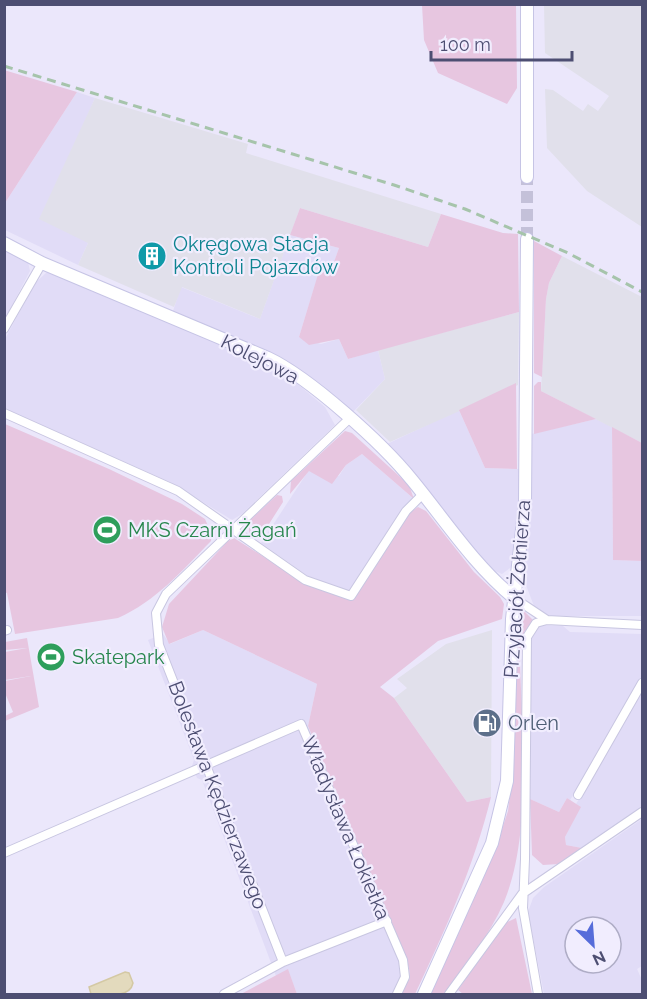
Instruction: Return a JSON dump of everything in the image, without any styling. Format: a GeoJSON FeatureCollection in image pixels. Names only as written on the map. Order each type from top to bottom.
{"type":"FeatureCollection","features":[{"type":"Feature","properties":{"kind":"main road"},"geometry":{"type":"LineString","coordinates":[[527,4],[527,177]]}},
{"type":"Feature","properties":{"kind":"main road","name":"Przyjaciół Żołnierza"},"geometry":{"type":"LineString","coordinates":[[424,994],[492,843],[505,798],[514,598],[525,503],[527,239]]}},
{"type":"Feature","properties":{"kind":"main road","name":"Kolejowa"},"geometry":{"type":"LineString","coordinates":[[4,243],[42,263],[278,363],[298,376],[386,453],[423,494],[486,573],[514,598]]}},
{"type":"Feature","properties":{"kind":"street"},"geometry":{"type":"LineString","coordinates":[[4,329],[42,263]]}},
{"type":"Feature","properties":{"kind":"street"},"geometry":{"type":"LineString","coordinates":[[4,413],[168,486],[305,580],[351,596],[406,511],[423,494]]}},
{"type":"Feature","properties":{"kind":"street"},"geometry":{"type":"LineString","coordinates":[[233,529],[349,419]]}},
{"type":"Feature","properties":{"kind":"street","name":"Bolesława Kędzierzawego"},"geometry":{"type":"LineString","coordinates":[[233,529],[166,594],[156,614],[159,645],[283,962]]}},
{"type":"Feature","properties":{"kind":"street"},"geometry":{"type":"LineString","coordinates":[[514,598],[547,620],[642,625]]}},
{"type":"Feature","properties":{"kind":"street","name":"Przyjaciół Żołnierza"},"geometry":{"type":"LineString","coordinates":[[538,994],[522,894],[525,859],[527,637],[536,623],[547,620]]}},
{"type":"Feature","properties":{"kind":"street"},"geometry":{"type":"LineString","coordinates":[[578,795],[642,683]]}},
{"type":"Feature","properties":{"kind":"street","name":"Władysława Łokietka"},"geometry":{"type":"LineString","coordinates":[[205,764],[301,724],[405,965],[405,977],[397,994]]}},
{"type":"Feature","properties":{"kind":"street"},"geometry":{"type":"LineString","coordinates":[[4,853],[205,764]]}},
{"type":"Feature","properties":{"kind":"street"},"geometry":{"type":"LineString","coordinates":[[449,994],[522,894],[642,812]]}},
{"type":"Feature","properties":{"kind":"street"},"geometry":{"type":"LineString","coordinates":[[224,994],[283,962],[387,921]]}},
{"type":"Feature","properties":{"kind":"shaded area"},"geometry":{"type":"Polygon","coordinates":[[[422,5],[516,5],[517,88],[507,104],[438,73],[424,40],[422,5]]]}},
{"type":"Feature","properties":{"kind":"shaded area"},"geometry":{"type":"Polygon","coordinates":[[[544,5],[642,5],[642,227],[587,191],[547,148],[545,89],[553,90],[583,111],[588,104],[598,111],[609,96],[545,53],[544,5]]]}},
{"type":"Feature","properties":{"kind":"shaded area"},"geometry":{"type":"Polygon","coordinates":[[[4,70],[77,92],[5,203],[4,203],[4,70]]]}},
{"type":"Feature","properties":{"kind":"shaded area"},"geometry":{"type":"Polygon","coordinates":[[[77,92],[95,98],[72,151],[88,243],[78,265],[5,230],[5,203],[77,92]]]}},
{"type":"Feature","properties":{"kind":"shaded area"},"geometry":{"type":"Polygon","coordinates":[[[95,98],[248,144],[246,153],[441,214],[428,247],[300,208],[260,319],[182,287],[174,307],[78,265],[88,243],[39,219],[95,98]]]}},
{"type":"Feature","properties":{"kind":"shaded area"},"geometry":{"type":"Polygon","coordinates":[[[300,208],[428,247],[441,214],[503,233],[518,234],[519,312],[348,359],[339,339],[309,345],[299,337],[319,271],[330,273],[339,248],[290,235],[300,208]]]}},
{"type":"Feature","properties":{"kind":"shaded area"},"geometry":{"type":"Polygon","coordinates":[[[290,235],[339,248],[330,274],[319,272],[299,337],[321,344],[339,339],[348,359],[378,350],[385,379],[351,414],[288,361],[172,314],[181,287],[260,319],[290,235]]]}},
{"type":"Feature","properties":{"kind":"shaded area"},"geometry":{"type":"Polygon","coordinates":[[[534,241],[562,256],[549,283],[546,299],[542,377],[534,373],[534,241]]]}},
{"type":"Feature","properties":{"kind":"shaded area"},"geometry":{"type":"Polygon","coordinates":[[[5,249],[28,262],[30,271],[5,319],[5,249]]]}},
{"type":"Feature","properties":{"kind":"shaded area"},"geometry":{"type":"Polygon","coordinates":[[[562,256],[642,297],[642,443],[541,391],[546,299],[549,283],[562,256]]]}},
{"type":"Feature","properties":{"kind":"shaded area"},"geometry":{"type":"Polygon","coordinates":[[[47,272],[258,359],[283,372],[325,407],[335,425],[242,514],[232,520],[170,482],[5,409],[5,339],[35,283],[47,272]]]}},
{"type":"Feature","properties":{"kind":"shaded area"},"geometry":{"type":"Polygon","coordinates":[[[519,312],[518,385],[390,442],[356,410],[385,379],[378,350],[519,312]]]}},
{"type":"Feature","properties":{"kind":"shaded area"},"geometry":{"type":"Polygon","coordinates":[[[541,382],[541,391],[596,419],[534,434],[534,386],[541,382]]]}},
{"type":"Feature","properties":{"kind":"shaded area"},"geometry":{"type":"Polygon","coordinates":[[[516,383],[517,469],[485,468],[459,410],[516,383]]]}},
{"type":"Feature","properties":{"kind":"shaded area"},"geometry":{"type":"Polygon","coordinates":[[[459,410],[485,468],[521,469],[514,565],[502,574],[490,569],[420,479],[387,444],[459,410]]]}},
{"type":"Feature","properties":{"kind":"shaded area"},"geometry":{"type":"Polygon","coordinates":[[[596,419],[612,427],[613,560],[642,561],[642,616],[550,616],[534,606],[526,585],[524,556],[531,434],[596,419]]]}},
{"type":"Feature","properties":{"kind":"shaded area","name":"MKS Czarni Żagań"},"geometry":{"type":"Polygon","coordinates":[[[5,424],[109,469],[182,504],[205,519],[212,535],[211,541],[156,594],[118,618],[15,634],[7,593],[4,592],[5,424]]]}},
{"type":"Feature","properties":{"kind":"shaded area"},"geometry":{"type":"Polygon","coordinates":[[[612,427],[642,443],[642,561],[613,560],[612,427]]]}},
{"type":"Feature","properties":{"kind":"shaded area"},"geometry":{"type":"Polygon","coordinates":[[[345,431],[352,433],[409,485],[414,499],[362,454],[346,465],[332,484],[309,471],[290,494],[291,481],[345,431]]]}},
{"type":"Feature","properties":{"kind":"shaded area"},"geometry":{"type":"Polygon","coordinates":[[[362,454],[414,499],[353,589],[349,591],[312,579],[261,543],[309,470],[339,476],[346,465],[362,454]]]}},
{"type":"Feature","properties":{"kind":"shaded area"},"geometry":{"type":"Polygon","coordinates":[[[277,495],[282,496],[283,502],[262,535],[256,539],[249,534],[249,521],[277,495]]]}},
{"type":"Feature","properties":{"kind":"shaded area"},"geometry":{"type":"Polygon","coordinates":[[[418,507],[426,511],[474,572],[500,597],[504,604],[502,619],[438,641],[380,687],[394,698],[467,802],[491,797],[458,898],[437,946],[415,994],[401,994],[410,978],[409,968],[308,726],[317,684],[203,630],[169,644],[162,627],[169,604],[228,541],[234,538],[299,579],[357,594],[409,513],[418,507]]]}},
{"type":"Feature","properties":{"kind":"shaded area"},"geometry":{"type":"Polygon","coordinates":[[[523,610],[534,621],[524,632],[520,662],[523,752],[522,816],[513,875],[504,902],[477,950],[444,994],[430,994],[495,850],[508,811],[514,764],[518,612],[523,610]]]}},
{"type":"Feature","properties":{"kind":"shaded area"},"geometry":{"type":"Polygon","coordinates":[[[543,625],[563,626],[570,632],[642,634],[642,677],[576,791],[570,800],[567,798],[559,812],[530,799],[531,635],[543,625]]]}},
{"type":"Feature","properties":{"kind":"shaded area"},"geometry":{"type":"Polygon","coordinates":[[[203,630],[317,684],[308,726],[409,968],[410,978],[401,994],[297,994],[288,970],[276,976],[202,780],[197,778],[192,766],[194,760],[148,640],[163,634],[170,644],[203,630]]]}},
{"type":"Feature","properties":{"kind":"shaded area"},"geometry":{"type":"Polygon","coordinates":[[[492,630],[491,797],[467,802],[394,698],[407,688],[397,679],[446,644],[492,630]]]}},
{"type":"Feature","properties":{"kind":"shaded area"},"geometry":{"type":"Polygon","coordinates":[[[27,638],[39,707],[5,721],[5,716],[13,712],[5,693],[5,681],[31,676],[5,680],[5,652],[27,648],[5,650],[5,642],[27,638]]]}},
{"type":"Feature","properties":{"kind":"shaded area"},"geometry":{"type":"Polygon","coordinates":[[[642,691],[642,807],[582,848],[566,845],[565,837],[580,807],[576,804],[642,691]]]}},
{"type":"Feature","properties":{"kind":"shaded area"},"geometry":{"type":"Polygon","coordinates":[[[567,798],[581,807],[565,837],[566,845],[582,848],[559,864],[543,865],[532,855],[530,799],[559,812],[567,798]]]}},
{"type":"Feature","properties":{"kind":"shaded area"},"geometry":{"type":"Polygon","coordinates":[[[642,819],[642,966],[637,969],[642,980],[642,994],[544,994],[528,912],[533,898],[544,887],[642,819]]]}},
{"type":"Feature","properties":{"kind":"shaded area"},"geometry":{"type":"Polygon","coordinates":[[[516,918],[532,994],[463,994],[458,990],[505,923],[516,918]]]}},
{"type":"Feature","properties":{"kind":"shaded area"},"geometry":{"type":"Polygon","coordinates":[[[288,969],[297,994],[241,994],[288,969]]]}},
{"type":"Feature","properties":{"kind":"shaded area"},"geometry":{"type":"Polygon","coordinates":[[[125,972],[129,973],[133,983],[127,992],[116,995],[91,994],[89,987],[125,972]]]}},
{"type":"Feature","properties":{"kind":"tunnel"},"geometry":{"type":"LineString","coordinates":[[527,177],[527,239]]}},
{"type":"Feature","properties":{"kind":"railway"},"geometry":{"type":"LineString","coordinates":[[4,66],[394,185],[465,209],[568,253],[642,292]]}},
{"type":"Feature","properties":{"kind":"place","name":"Okręgowa Stacja Kontroli Pojazdów"},"geometry":{"type":"Point","coordinates":[152,256]}},
{"type":"Feature","properties":{"kind":"place","name":"MKS Czarni Żagań"},"geometry":{"type":"Point","coordinates":[107,530]}},
{"type":"Feature","properties":{"kind":"place","name":"Skatepark"},"geometry":{"type":"Point","coordinates":[51,657]}},
{"type":"Feature","properties":{"kind":"place","name":"Orlen"},"geometry":{"type":"Point","coordinates":[487,723]}}]}
